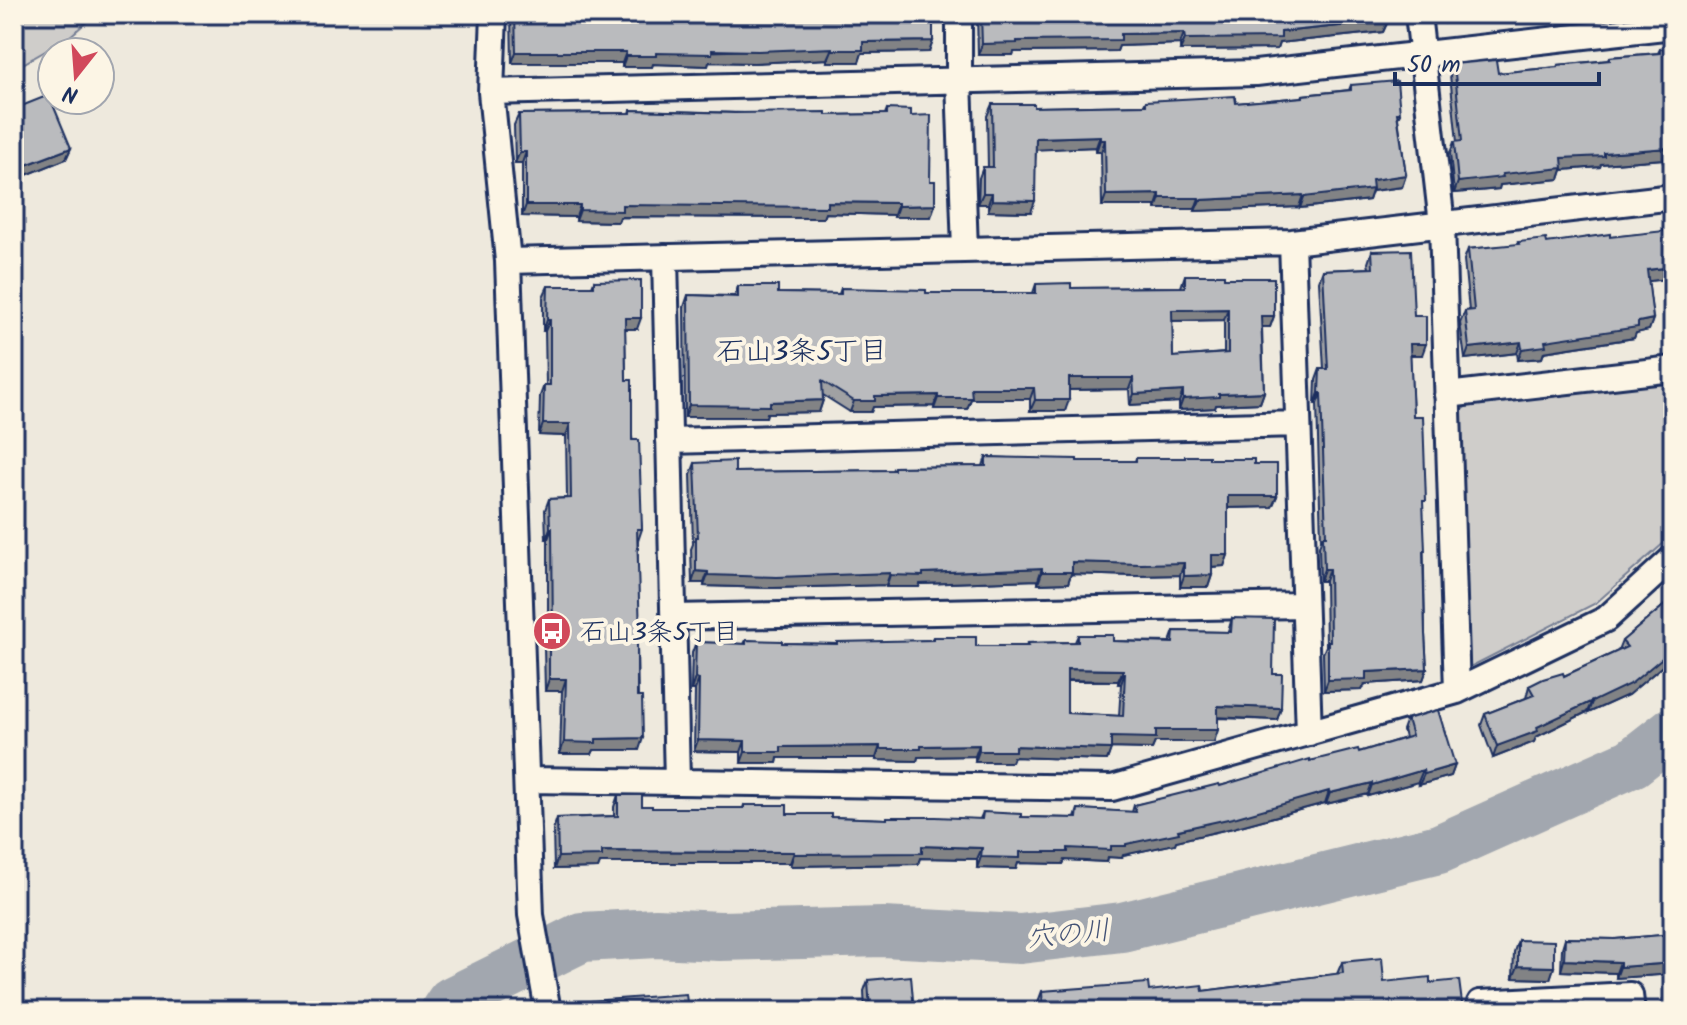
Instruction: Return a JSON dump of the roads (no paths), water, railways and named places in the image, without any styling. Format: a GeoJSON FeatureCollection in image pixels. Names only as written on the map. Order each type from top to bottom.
{"type":"FeatureCollection","features":[{"type":"Feature","properties":{"kind":"street"},"geometry":{"type":"LineString","coordinates":[[494,14],[491,92],[508,261],[531,915],[546,1000]]}},
{"type":"Feature","properties":{"kind":"street"},"geometry":{"type":"LineString","coordinates":[[959,14],[965,250]]}},
{"type":"Feature","properties":{"kind":"street"},"geometry":{"type":"LineString","coordinates":[[1418,14],[1442,224],[1457,691]]}},
{"type":"Feature","properties":{"kind":"street"},"geometry":{"type":"LineString","coordinates":[[491,92],[1256,73],[1673,26]]}},
{"type":"Feature","properties":{"kind":"street"},"geometry":{"type":"LineString","coordinates":[[508,261],[1292,242],[1673,197]]}},
{"type":"Feature","properties":{"kind":"street"},"geometry":{"type":"LineString","coordinates":[[1292,242],[1309,733]]}},
{"type":"Feature","properties":{"kind":"street"},"geometry":{"type":"LineString","coordinates":[[665,257],[677,782]]}},
{"type":"Feature","properties":{"kind":"street"},"geometry":{"type":"LineString","coordinates":[[1447,395],[1673,369]]}},
{"type":"Feature","properties":{"kind":"street"},"geometry":{"type":"LineString","coordinates":[[669,441],[1298,424]]}},
{"type":"Feature","properties":{"kind":"street"},"geometry":{"type":"LineString","coordinates":[[527,780],[1112,788],[1457,691],[1606,619],[1673,558]]}},
{"type":"Feature","properties":{"kind":"street"},"geometry":{"type":"LineString","coordinates":[[673,617],[1304,605]]}},
{"type":"Feature","properties":{"kind":"street"},"geometry":{"type":"LineString","coordinates":[[1481,1011],[1480,1003],[1630,995],[1632,1011]]}},
{"type":"Feature","properties":{"kind":"waterway","name":"穴の川"},"geometry":{"type":"LineString","coordinates":[[445,1011],[451,1002],[582,937],[656,933],[720,936],[883,932],[1020,939],[1122,927],[1439,849],[1632,763],[1673,731]]}},
{"type":"Feature","properties":{"kind":"place","name":"石山3条5丁目"},"geometry":{"type":"Point","coordinates":[552,631]}},
{"type":"Feature","properties":{"kind":"district","name":"石山3条5丁目"},"geometry":{"type":"Point","coordinates":[802,350]}}]}
